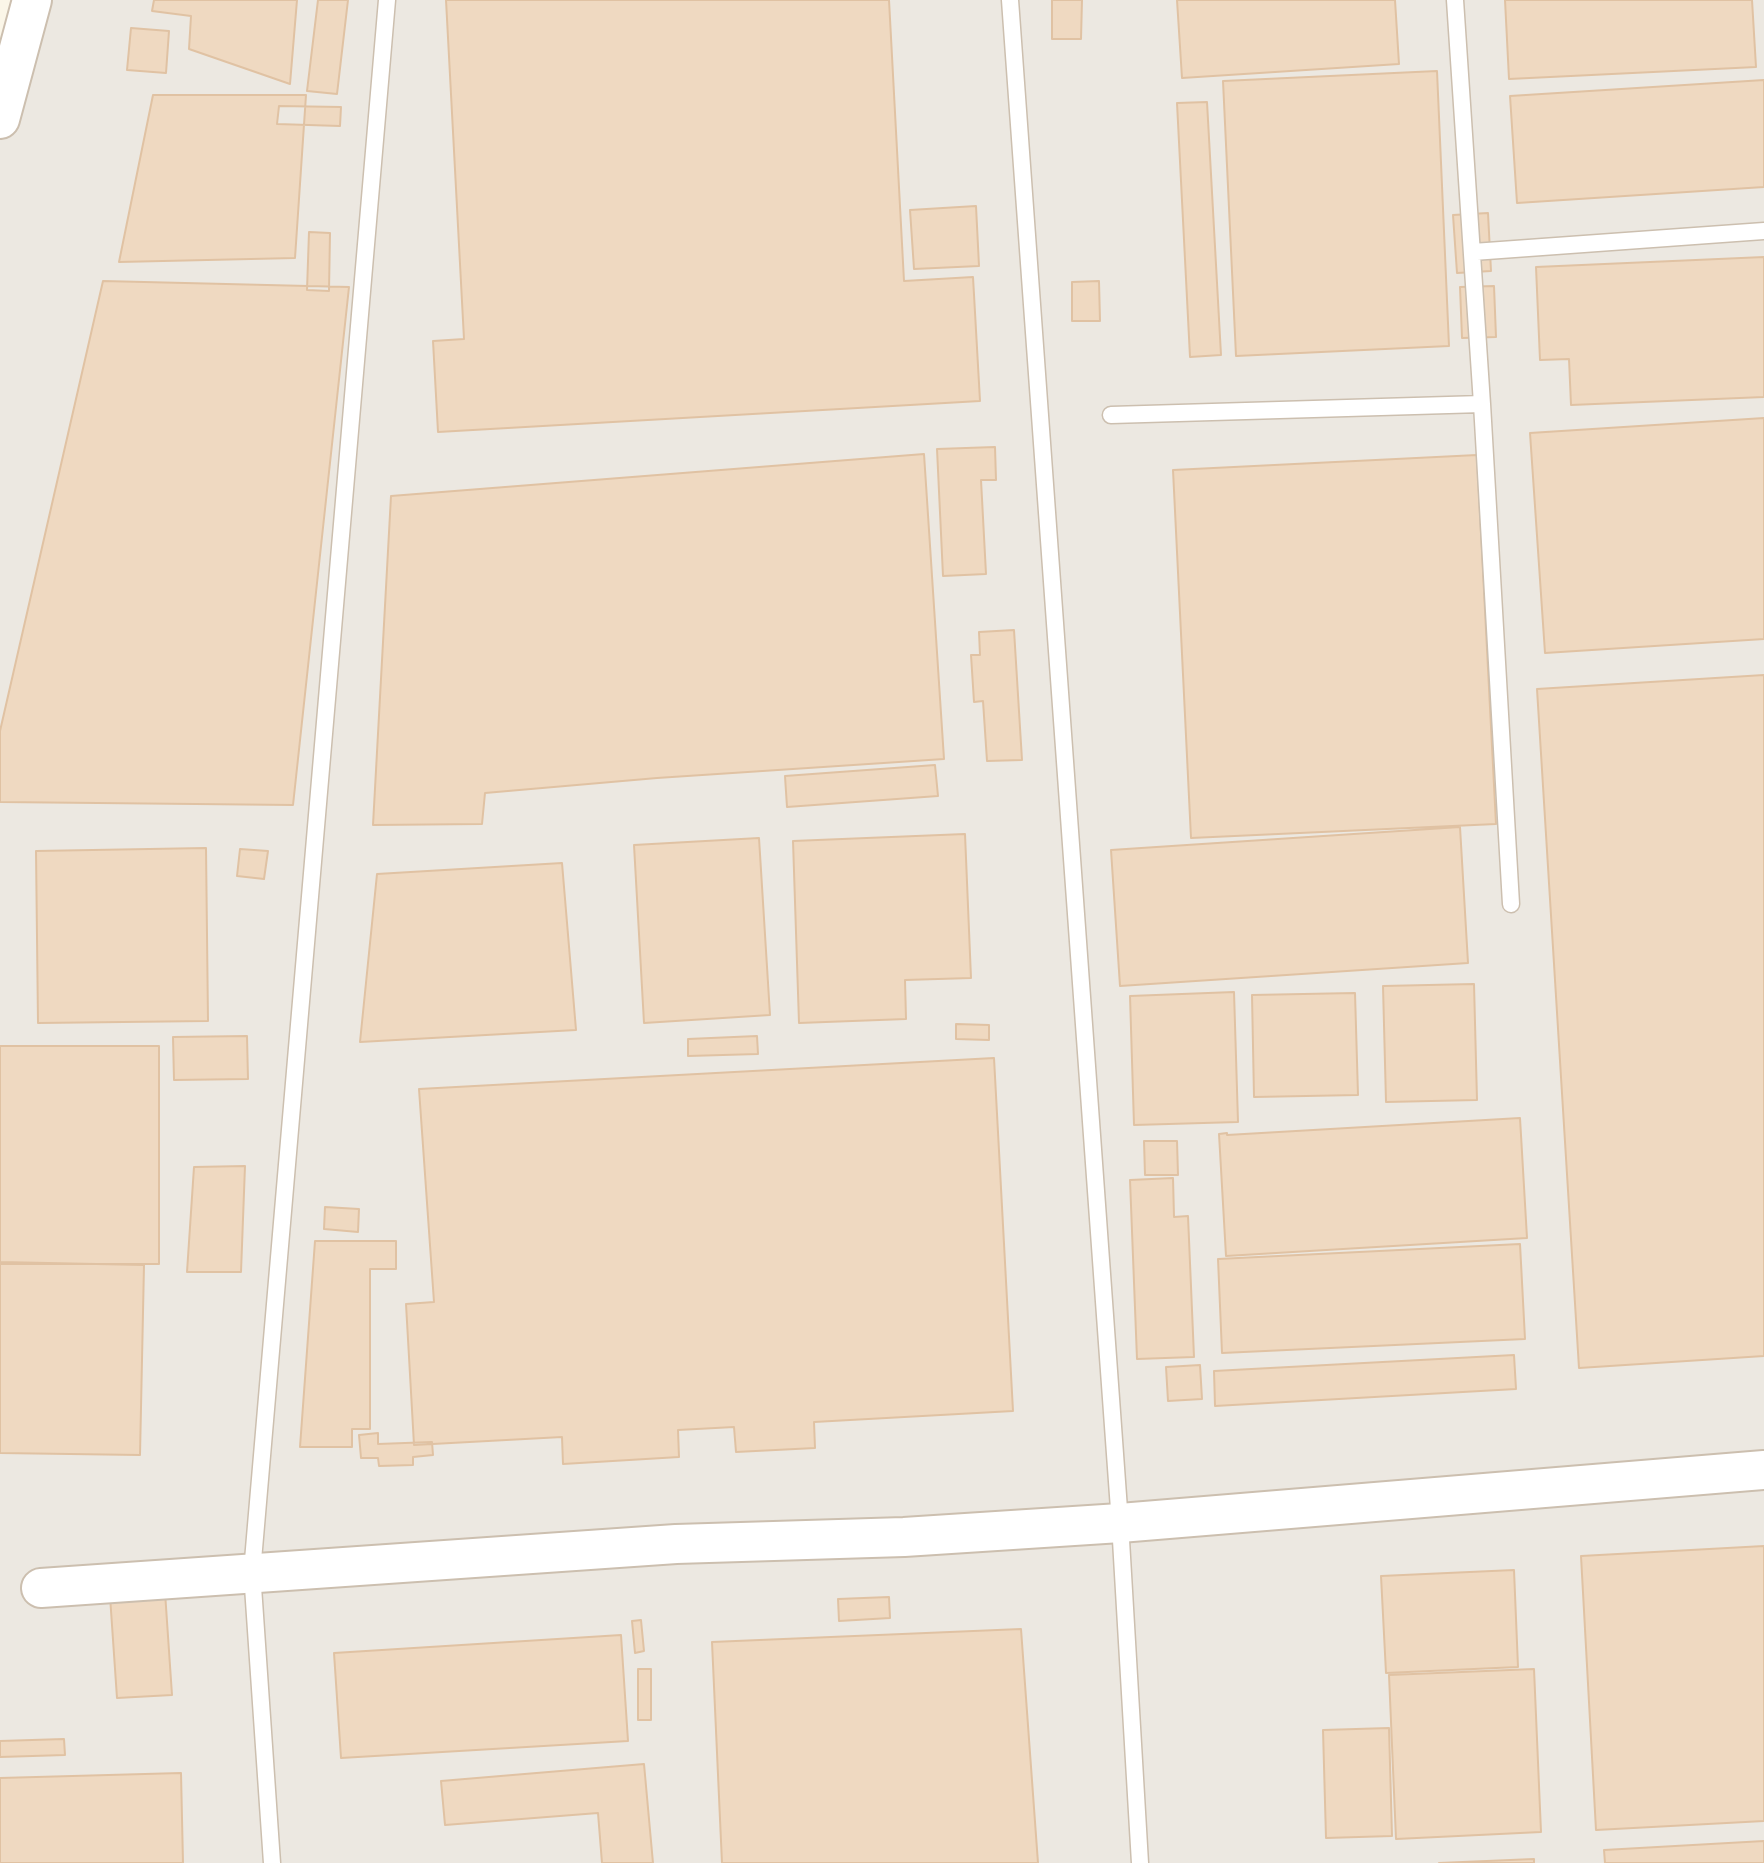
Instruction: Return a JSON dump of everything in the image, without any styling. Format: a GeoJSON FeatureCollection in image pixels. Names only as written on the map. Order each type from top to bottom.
{"type":"FeatureCollection","features":[{"type":"Feature","properties":{"kind":"street"},"geometry":{"type":"LineString","coordinates":[[0,119],[32,0]]}},
{"type":"Feature","properties":{"kind":"street"},"geometry":{"type":"LineString","coordinates":[[41,1588],[676,1544],[904,1536],[1120,1523],[1764,1470]]}},
{"type":"Feature","properties":{"kind":"lane"},"geometry":{"type":"LineString","coordinates":[[272,1863],[251,1572],[387,0]]}},
{"type":"Feature","properties":{"kind":"lane"},"geometry":{"type":"LineString","coordinates":[[1010,0],[1120,1523],[1140,1863]]}},
{"type":"Feature","properties":{"kind":"lane"},"geometry":{"type":"LineString","coordinates":[[1455,0],[1473,252],[1511,904]]}},
{"type":"Feature","properties":{"kind":"lane"},"geometry":{"type":"LineString","coordinates":[[1473,252],[1764,231]]}},
{"type":"Feature","properties":{"kind":"lane"},"geometry":{"type":"LineString","coordinates":[[1111,415],[1482,404]]}},
{"type":"Feature","properties":{"kind":"shaded area"},"geometry":{"type":"Polygon","coordinates":[[[36,0],[1764,0],[1764,1863],[0,1863],[0,121],[36,0]]]}},
{"type":"Feature","properties":{"kind":"building"},"geometry":{"type":"Polygon","coordinates":[[[154,0],[297,0],[290,84],[189,49],[191,16],[152,11],[154,0]]]}},
{"type":"Feature","properties":{"kind":"building"},"geometry":{"type":"Polygon","coordinates":[[[318,0],[348,0],[337,94],[307,91],[318,0]]]}},
{"type":"Feature","properties":{"kind":"building"},"geometry":{"type":"Polygon","coordinates":[[[446,0],[889,0],[904,281],[973,277],[980,401],[438,432],[433,341],[464,339],[446,0]]]}},
{"type":"Feature","properties":{"kind":"building"},"geometry":{"type":"Polygon","coordinates":[[[1052,0],[1082,0],[1081,39],[1052,39],[1052,0]]]}},
{"type":"Feature","properties":{"kind":"building"},"geometry":{"type":"Polygon","coordinates":[[[1177,0],[1395,0],[1399,64],[1182,78],[1177,0]]]}},
{"type":"Feature","properties":{"kind":"building"},"geometry":{"type":"Polygon","coordinates":[[[1505,0],[1752,0],[1756,67],[1509,79],[1505,0]]]}},
{"type":"Feature","properties":{"kind":"building"},"geometry":{"type":"Polygon","coordinates":[[[131,28],[169,31],[166,73],[127,70],[131,28]]]}},
{"type":"Feature","properties":{"kind":"building"},"geometry":{"type":"Polygon","coordinates":[[[1437,71],[1449,346],[1236,356],[1223,81],[1437,71]]]}},
{"type":"Feature","properties":{"kind":"building"},"geometry":{"type":"Polygon","coordinates":[[[1764,80],[1764,187],[1517,203],[1510,96],[1764,80]]]}},
{"type":"Feature","properties":{"kind":"building"},"geometry":{"type":"Polygon","coordinates":[[[153,95],[306,95],[295,258],[119,262],[153,95]]]}},
{"type":"Feature","properties":{"kind":"building"},"geometry":{"type":"Polygon","coordinates":[[[1207,102],[1221,355],[1190,357],[1177,103],[1207,102]]]}},
{"type":"Feature","properties":{"kind":"building"},"geometry":{"type":"Polygon","coordinates":[[[279,106],[341,107],[340,126],[277,124],[279,106]]]}},
{"type":"Feature","properties":{"kind":"building"},"geometry":{"type":"Polygon","coordinates":[[[976,206],[979,266],[914,269],[910,210],[976,206]]]}},
{"type":"Feature","properties":{"kind":"building"},"geometry":{"type":"Polygon","coordinates":[[[1488,213],[1491,271],[1457,273],[1453,215],[1488,213]]]}},
{"type":"Feature","properties":{"kind":"building"},"geometry":{"type":"Polygon","coordinates":[[[309,232],[330,233],[329,291],[307,290],[309,232]]]}},
{"type":"Feature","properties":{"kind":"building"},"geometry":{"type":"Polygon","coordinates":[[[1764,257],[1764,397],[1571,405],[1569,359],[1540,360],[1536,267],[1764,257]]]}},
{"type":"Feature","properties":{"kind":"building"},"geometry":{"type":"Polygon","coordinates":[[[103,281],[349,287],[293,805],[0,802],[0,731],[103,281]]]}},
{"type":"Feature","properties":{"kind":"building"},"geometry":{"type":"Polygon","coordinates":[[[1099,281],[1100,321],[1072,321],[1072,282],[1099,281]]]}},
{"type":"Feature","properties":{"kind":"building"},"geometry":{"type":"Polygon","coordinates":[[[1494,286],[1496,337],[1462,338],[1460,287],[1494,286]]]}},
{"type":"Feature","properties":{"kind":"building"},"geometry":{"type":"Polygon","coordinates":[[[1764,418],[1764,639],[1545,653],[1530,433],[1764,418]]]}},
{"type":"Feature","properties":{"kind":"building"},"geometry":{"type":"Polygon","coordinates":[[[995,447],[996,480],[981,480],[986,574],[943,576],[937,449],[995,447]]]}},
{"type":"Feature","properties":{"kind":"building"},"geometry":{"type":"Polygon","coordinates":[[[924,454],[944,759],[657,778],[485,793],[482,824],[373,825],[391,496],[924,454]]]}},
{"type":"Feature","properties":{"kind":"building"},"geometry":{"type":"Polygon","coordinates":[[[1477,455],[1496,824],[1191,838],[1173,470],[1477,455]]]}},
{"type":"Feature","properties":{"kind":"building"},"geometry":{"type":"Polygon","coordinates":[[[1014,630],[1022,760],[987,761],[983,701],[974,702],[971,655],[980,655],[979,632],[1014,630]]]}},
{"type":"Feature","properties":{"kind":"building"},"geometry":{"type":"Polygon","coordinates":[[[1764,675],[1764,1356],[1579,1368],[1537,689],[1764,675]]]}},
{"type":"Feature","properties":{"kind":"building"},"geometry":{"type":"Polygon","coordinates":[[[935,765],[938,796],[787,807],[785,776],[935,765]]]}},
{"type":"Feature","properties":{"kind":"building"},"geometry":{"type":"Polygon","coordinates":[[[1460,827],[1468,963],[1120,986],[1111,850],[1460,827]]]}},
{"type":"Feature","properties":{"kind":"building"},"geometry":{"type":"Polygon","coordinates":[[[965,834],[971,978],[905,980],[906,1019],[799,1023],[793,841],[965,834]]]}},
{"type":"Feature","properties":{"kind":"building"},"geometry":{"type":"Polygon","coordinates":[[[759,838],[770,1015],[644,1023],[634,845],[759,838]]]}},
{"type":"Feature","properties":{"kind":"building"},"geometry":{"type":"Polygon","coordinates":[[[206,848],[208,1021],[38,1023],[36,851],[206,848]]]}},
{"type":"Feature","properties":{"kind":"building"},"geometry":{"type":"Polygon","coordinates":[[[240,849],[268,851],[264,879],[237,876],[240,849]]]}},
{"type":"Feature","properties":{"kind":"building"},"geometry":{"type":"Polygon","coordinates":[[[562,863],[576,1030],[360,1042],[377,874],[562,863]]]}},
{"type":"Feature","properties":{"kind":"building"},"geometry":{"type":"Polygon","coordinates":[[[1474,984],[1477,1100],[1386,1102],[1383,986],[1474,984]]]}},
{"type":"Feature","properties":{"kind":"building"},"geometry":{"type":"Polygon","coordinates":[[[1234,992],[1238,1122],[1134,1125],[1130,996],[1234,992]]]}},
{"type":"Feature","properties":{"kind":"building"},"geometry":{"type":"Polygon","coordinates":[[[1355,993],[1358,1095],[1254,1097],[1252,995],[1355,993]]]}},
{"type":"Feature","properties":{"kind":"building"},"geometry":{"type":"Polygon","coordinates":[[[956,1024],[989,1025],[989,1040],[956,1039],[956,1024]]]}},
{"type":"Feature","properties":{"kind":"building"},"geometry":{"type":"Polygon","coordinates":[[[247,1036],[248,1079],[174,1080],[173,1037],[247,1036]]]}},
{"type":"Feature","properties":{"kind":"building"},"geometry":{"type":"Polygon","coordinates":[[[757,1036],[758,1054],[688,1056],[688,1039],[757,1036]]]}},
{"type":"Feature","properties":{"kind":"building"},"geometry":{"type":"Polygon","coordinates":[[[0,1046],[159,1046],[159,1264],[0,1264],[0,1046]]]}},
{"type":"Feature","properties":{"kind":"building"},"geometry":{"type":"Polygon","coordinates":[[[994,1058],[1013,1411],[814,1422],[815,1448],[736,1452],[734,1427],[678,1430],[679,1457],[563,1464],[562,1437],[414,1445],[406,1304],[434,1302],[419,1089],[994,1058]]]}},
{"type":"Feature","properties":{"kind":"building"},"geometry":{"type":"Polygon","coordinates":[[[1520,1118],[1527,1238],[1226,1256],[1219,1134],[1520,1118]]]}},
{"type":"Feature","properties":{"kind":"building"},"geometry":{"type":"Polygon","coordinates":[[[1144,1141],[1177,1141],[1178,1175],[1145,1175],[1144,1141]]]}},
{"type":"Feature","properties":{"kind":"building"},"geometry":{"type":"Polygon","coordinates":[[[245,1166],[241,1272],[187,1272],[194,1167],[245,1166]]]}},
{"type":"Feature","properties":{"kind":"building"},"geometry":{"type":"Polygon","coordinates":[[[1173,1178],[1174,1217],[1188,1216],[1194,1357],[1137,1359],[1130,1180],[1173,1178]]]}},
{"type":"Feature","properties":{"kind":"building"},"geometry":{"type":"Polygon","coordinates":[[[325,1207],[359,1209],[358,1232],[324,1229],[325,1207]]]}},
{"type":"Feature","properties":{"kind":"building"},"geometry":{"type":"Polygon","coordinates":[[[315,1241],[396,1241],[396,1269],[370,1269],[370,1429],[352,1429],[352,1447],[300,1447],[315,1241]]]}},
{"type":"Feature","properties":{"kind":"building"},"geometry":{"type":"Polygon","coordinates":[[[1520,1244],[1525,1339],[1222,1353],[1218,1259],[1520,1244]]]}},
{"type":"Feature","properties":{"kind":"building"},"geometry":{"type":"Polygon","coordinates":[[[0,1262],[144,1265],[140,1455],[0,1453],[0,1262]]]}},
{"type":"Feature","properties":{"kind":"building"},"geometry":{"type":"Polygon","coordinates":[[[1514,1355],[1516,1389],[1215,1406],[1214,1371],[1514,1355]]]}},
{"type":"Feature","properties":{"kind":"building"},"geometry":{"type":"Polygon","coordinates":[[[1200,1365],[1202,1399],[1168,1401],[1166,1367],[1200,1365]]]}},
{"type":"Feature","properties":{"kind":"building"},"geometry":{"type":"Polygon","coordinates":[[[378,1433],[378,1444],[432,1442],[433,1455],[413,1457],[413,1465],[379,1466],[378,1458],[361,1458],[359,1435],[378,1433]]]}},
{"type":"Feature","properties":{"kind":"building"},"geometry":{"type":"Polygon","coordinates":[[[1764,1546],[1764,1821],[1596,1830],[1581,1556],[1764,1546]]]}},
{"type":"Feature","properties":{"kind":"building"},"geometry":{"type":"Polygon","coordinates":[[[1514,1570],[1518,1667],[1386,1673],[1381,1576],[1514,1570]]]}},
{"type":"Feature","properties":{"kind":"building"},"geometry":{"type":"Polygon","coordinates":[[[165,1592],[172,1695],[117,1698],[110,1596],[165,1592]]]}},
{"type":"Feature","properties":{"kind":"building"},"geometry":{"type":"Polygon","coordinates":[[[889,1597],[890,1618],[839,1621],[838,1599],[889,1597]]]}},
{"type":"Feature","properties":{"kind":"building"},"geometry":{"type":"Polygon","coordinates":[[[641,1620],[644,1651],[635,1653],[632,1621],[641,1620]]]}},
{"type":"Feature","properties":{"kind":"building"},"geometry":{"type":"Polygon","coordinates":[[[1021,1629],[1038,1863],[722,1863],[712,1642],[1021,1629]]]}},
{"type":"Feature","properties":{"kind":"building"},"geometry":{"type":"Polygon","coordinates":[[[621,1635],[628,1741],[341,1758],[334,1653],[621,1635]]]}},
{"type":"Feature","properties":{"kind":"building"},"geometry":{"type":"Polygon","coordinates":[[[638,1669],[651,1669],[651,1720],[638,1720],[638,1669]]]}},
{"type":"Feature","properties":{"kind":"building"},"geometry":{"type":"Polygon","coordinates":[[[1534,1669],[1541,1832],[1396,1839],[1389,1675],[1534,1669]]]}},
{"type":"Feature","properties":{"kind":"building"},"geometry":{"type":"Polygon","coordinates":[[[1389,1728],[1392,1836],[1326,1838],[1323,1730],[1389,1728]]]}},
{"type":"Feature","properties":{"kind":"building"},"geometry":{"type":"Polygon","coordinates":[[[64,1739],[65,1755],[0,1757],[0,1741],[64,1739]]]}},
{"type":"Feature","properties":{"kind":"building"},"geometry":{"type":"Polygon","coordinates":[[[644,1764],[653,1863],[602,1863],[598,1813],[445,1825],[441,1781],[644,1764]]]}},
{"type":"Feature","properties":{"kind":"building"},"geometry":{"type":"Polygon","coordinates":[[[181,1773],[183,1863],[0,1863],[0,1778],[181,1773]]]}},
{"type":"Feature","properties":{"kind":"building"},"geometry":{"type":"Polygon","coordinates":[[[1764,1841],[1764,1863],[1605,1863],[1604,1850],[1764,1841]]]}},
{"type":"Feature","properties":{"kind":"building"},"geometry":{"type":"Polygon","coordinates":[[[1534,1859],[1534,1863],[1439,1863],[1534,1859]]]}}]}
